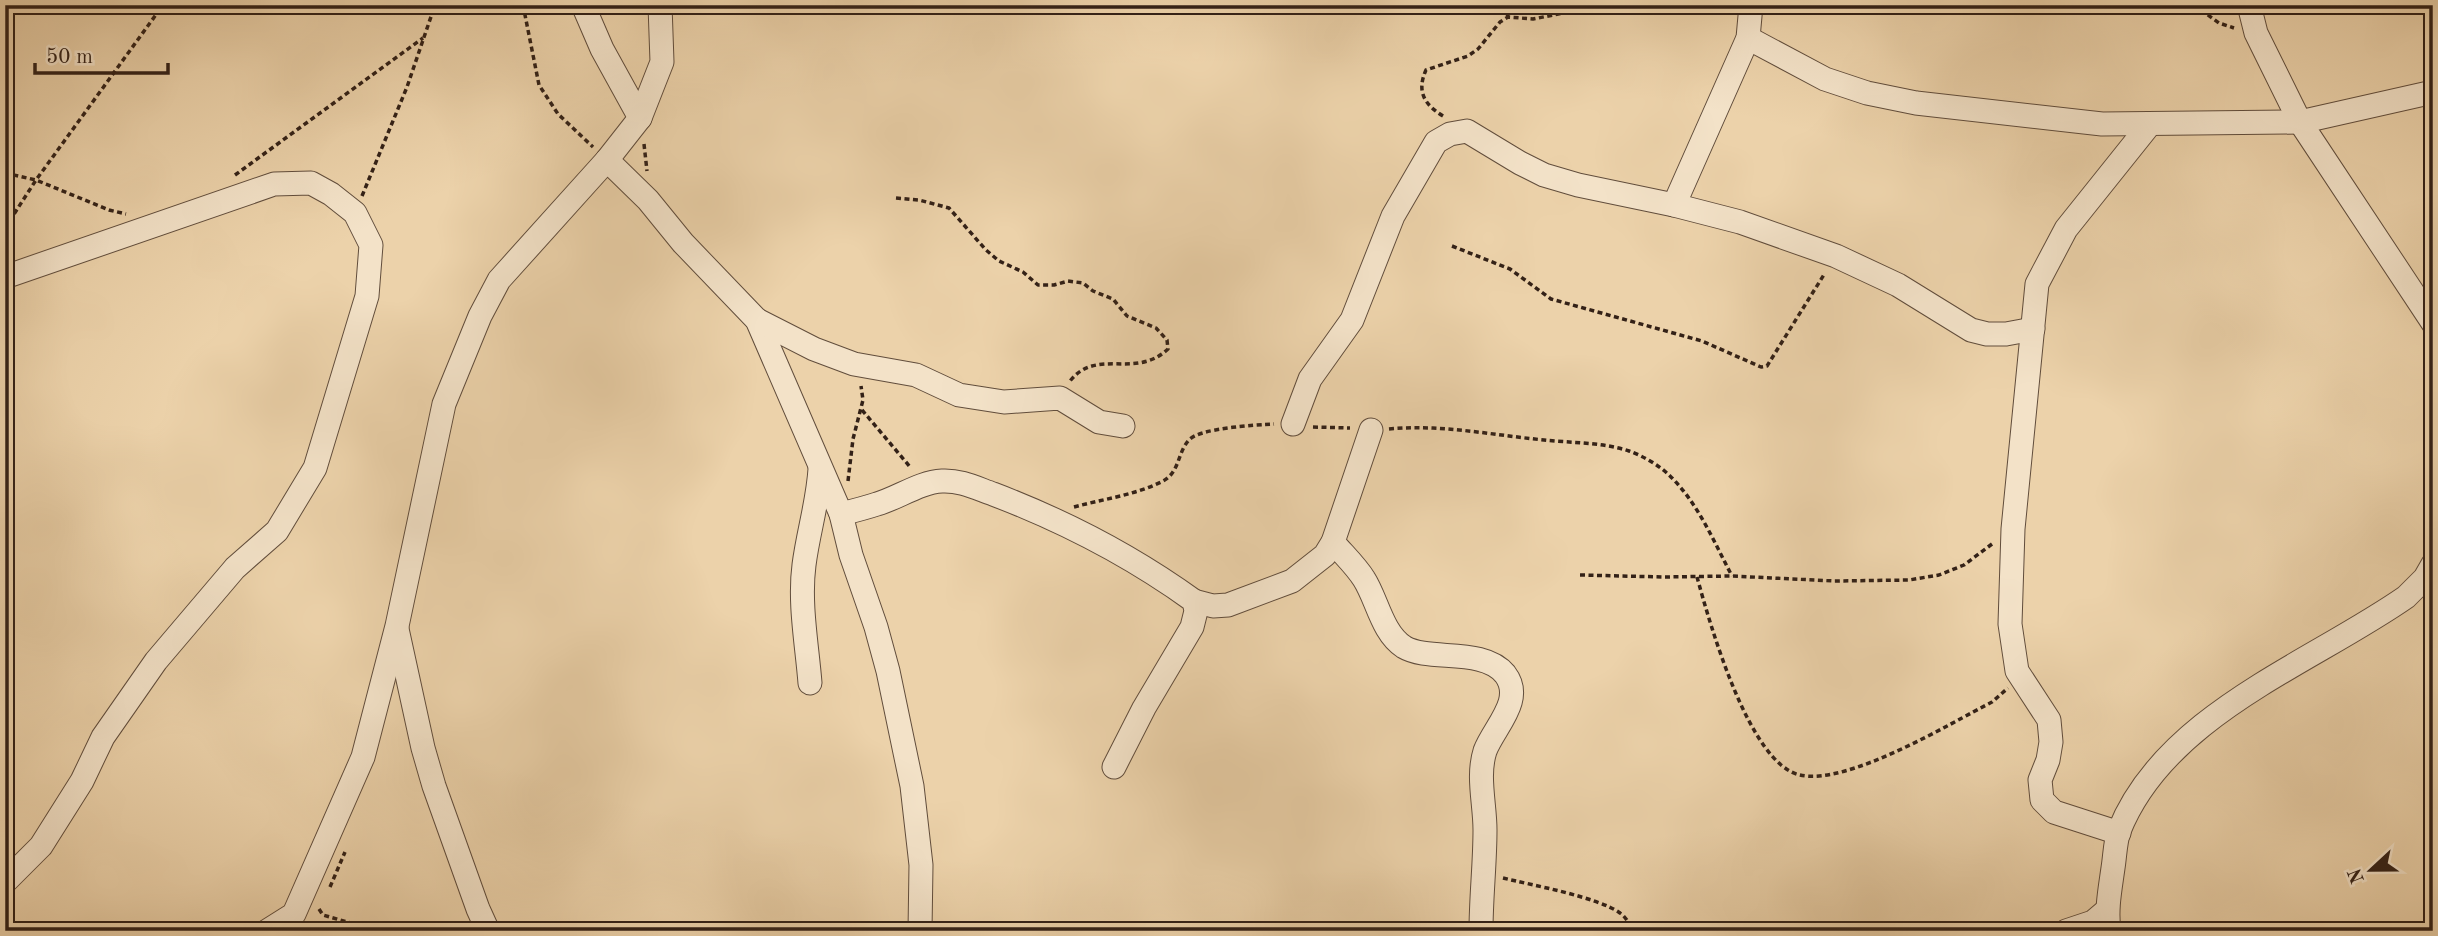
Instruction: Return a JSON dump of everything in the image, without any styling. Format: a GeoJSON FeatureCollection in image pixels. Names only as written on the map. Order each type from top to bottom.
{"type":"FeatureCollection","features":[{"type":"Feature","properties":{"kind":"street"},"geometry":{"type":"LineString","coordinates":[[583,5],[602,49],[640,118]]}},
{"type":"Feature","properties":{"kind":"street"},"geometry":{"type":"LineString","coordinates":[[267,931],[294,914],[363,757],[397,626],[444,404],[480,316],[499,280],[607,160],[640,118],[662,62],[660,5]]}},
{"type":"Feature","properties":{"kind":"street"},"geometry":{"type":"LineString","coordinates":[[1674,205],[1748,38],[1751,5]]}},
{"type":"Feature","properties":{"kind":"street"},"geometry":{"type":"LineString","coordinates":[[2249,5],[2256,33],[2300,122],[2433,324]]}},
{"type":"Feature","properties":{"kind":"street"},"geometry":{"type":"LineString","coordinates":[[1748,38],[1825,79],[1867,93],[1916,103],[2102,124],[2300,122],[2433,92]]}},
{"type":"Feature","properties":{"kind":"street"},"geometry":{"type":"LineString","coordinates":[[2119,832],[2054,812],[2042,800],[2040,780],[2048,760],[2051,742],[2049,720],[2017,671],[2010,624],[2012,529],[2037,284],[2066,229],[2150,124]]}},
{"type":"Feature","properties":{"kind":"street"},"geometry":{"type":"LineString","coordinates":[[1293,424],[1310,379],[1352,320],[1393,216],[1436,142],[1450,134],[1466,131],[1544,175],[1740,222],[1836,256],[1898,285],[1970,330],[2006,334],[2033,329]]}},
{"type":"Feature","properties":{"kind":"street"},"geometry":{"type":"LineString","coordinates":[[607,160],[648,200],[683,243],[757,320],[814,349],[854,364],[916,375],[959,395],[983,400],[1028,402],[1060,398],[1099,422],[1123,426]]}},
{"type":"Feature","properties":{"kind":"street"},"geometry":{"type":"LineString","coordinates":[[5,277],[274,184],[292,181],[311,183],[355,213],[371,245],[367,296],[315,468],[277,531],[235,568],[156,661],[103,737],[82,781],[41,846],[5,882]]}},
{"type":"Feature","properties":{"kind":"street"},"geometry":{"type":"LineString","coordinates":[[757,320],[841,514],[851,555],[876,626],[912,786],[921,865],[920,931]]}},
{"type":"Feature","properties":{"kind":"street"},"geometry":{"type":"LineString","coordinates":[[841,514],[877,504],[929,483],[960,482],[1043,516],[1143,565],[1195,601],[1213,606],[1228,605],[1292,581],[1325,555],[1333,542],[1371,430]]}},
{"type":"Feature","properties":{"kind":"street"},"geometry":{"type":"LineString","coordinates":[[810,683],[802,586],[821,466]]}},
{"type":"Feature","properties":{"kind":"street"},"geometry":{"type":"LineString","coordinates":[[1333,542],[1363,577],[1391,634],[1405,648],[1438,655],[1465,656],[1492,664],[1505,674],[1512,690],[1510,705],[1486,749],[1482,765],[1485,873],[1481,931]]}},
{"type":"Feature","properties":{"kind":"street"},"geometry":{"type":"LineString","coordinates":[[2066,931],[2093,922],[2108,921],[2119,832],[2137,799],[2162,764],[2188,736],[2222,709],[2406,597],[2425,578],[2433,564]]}},
{"type":"Feature","properties":{"kind":"street"},"geometry":{"type":"LineString","coordinates":[[1114,766],[1192,626],[1196,611],[1195,601]]}},
{"type":"Feature","properties":{"kind":"street"},"geometry":{"type":"LineString","coordinates":[[397,626],[423,748],[434,786],[479,920],[488,931]]}},
{"type":"Feature","properties":{"kind":"path"},"geometry":{"type":"LineString","coordinates":[[5,228],[36,180],[163,5]]}},
{"type":"Feature","properties":{"kind":"path"},"geometry":{"type":"LineString","coordinates":[[355,213],[407,88],[435,5]]}},
{"type":"Feature","properties":{"kind":"path"},"geometry":{"type":"LineString","coordinates":[[523,5],[524,22],[539,85],[558,114],[607,160]]}},
{"type":"Feature","properties":{"kind":"path"},"geometry":{"type":"LineString","coordinates":[[1504,5],[1508,17]]}},
{"type":"Feature","properties":{"kind":"path"},"geometry":{"type":"LineString","coordinates":[[1466,131],[1429,107],[1421,93],[1421,80],[1426,70],[1468,56],[1508,17],[1533,19],[1605,5]]}},
{"type":"Feature","properties":{"kind":"path"},"geometry":{"type":"LineString","coordinates":[[2193,5],[2219,23],[2256,33]]}},
{"type":"Feature","properties":{"kind":"path"},"geometry":{"type":"LineString","coordinates":[[232,177],[423,38]]}},
{"type":"Feature","properties":{"kind":"path"},"geometry":{"type":"LineString","coordinates":[[640,118],[647,165],[648,200]]}},
{"type":"Feature","properties":{"kind":"path"},"geometry":{"type":"LineString","coordinates":[[5,173],[36,180],[109,210],[133,215]]}},
{"type":"Feature","properties":{"kind":"path"},"geometry":{"type":"LineString","coordinates":[[897,198],[919,200],[949,208],[986,250],[999,261],[1023,272],[1038,285],[1054,285],[1068,281],[1083,284],[1113,299],[1127,316],[1156,328],[1167,340],[1168,349],[1150,362],[1098,364],[1084,368],[1067,385],[1060,398]]}},
{"type":"Feature","properties":{"kind":"path"},"geometry":{"type":"LineString","coordinates":[[1452,246],[1510,269],[1550,299],[1702,341],[1761,367],[1767,366],[1836,256]]}},
{"type":"Feature","properties":{"kind":"path"},"geometry":{"type":"LineString","coordinates":[[841,514],[849,478],[853,439],[862,409],[863,390],[854,364]]}},
{"type":"Feature","properties":{"kind":"path"},"geometry":{"type":"LineString","coordinates":[[862,409],[897,453],[929,483]]}},
{"type":"Feature","properties":{"kind":"path"},"geometry":{"type":"LineString","coordinates":[[1043,516],[1136,491],[1164,480],[1175,471],[1186,445],[1196,434],[1293,424],[1371,430],[1420,426],[1590,444],[1628,451],[1654,463],[1670,476],[1687,496],[1708,529],[1732,576]]}},
{"type":"Feature","properties":{"kind":"path"},"geometry":{"type":"LineString","coordinates":[[1580,575],[1698,578],[1732,576],[1834,581],[1909,580],[1939,575],[1964,565],[2012,529]]}},
{"type":"Feature","properties":{"kind":"path"},"geometry":{"type":"LineString","coordinates":[[1698,578],[1724,663],[1745,713],[1765,749],[1780,766],[1800,775],[1825,776],[1857,768],[1917,740],[1992,702],[2009,688],[2017,671]]}},
{"type":"Feature","properties":{"kind":"path"},"geometry":{"type":"LineString","coordinates":[[326,895],[348,842]]}},
{"type":"Feature","properties":{"kind":"path"},"geometry":{"type":"LineString","coordinates":[[1485,873],[1607,907],[1620,913],[1633,931]]}},
{"type":"Feature","properties":{"kind":"path"},"geometry":{"type":"LineString","coordinates":[[322,901],[319,908],[323,915],[378,931]]}}]}
